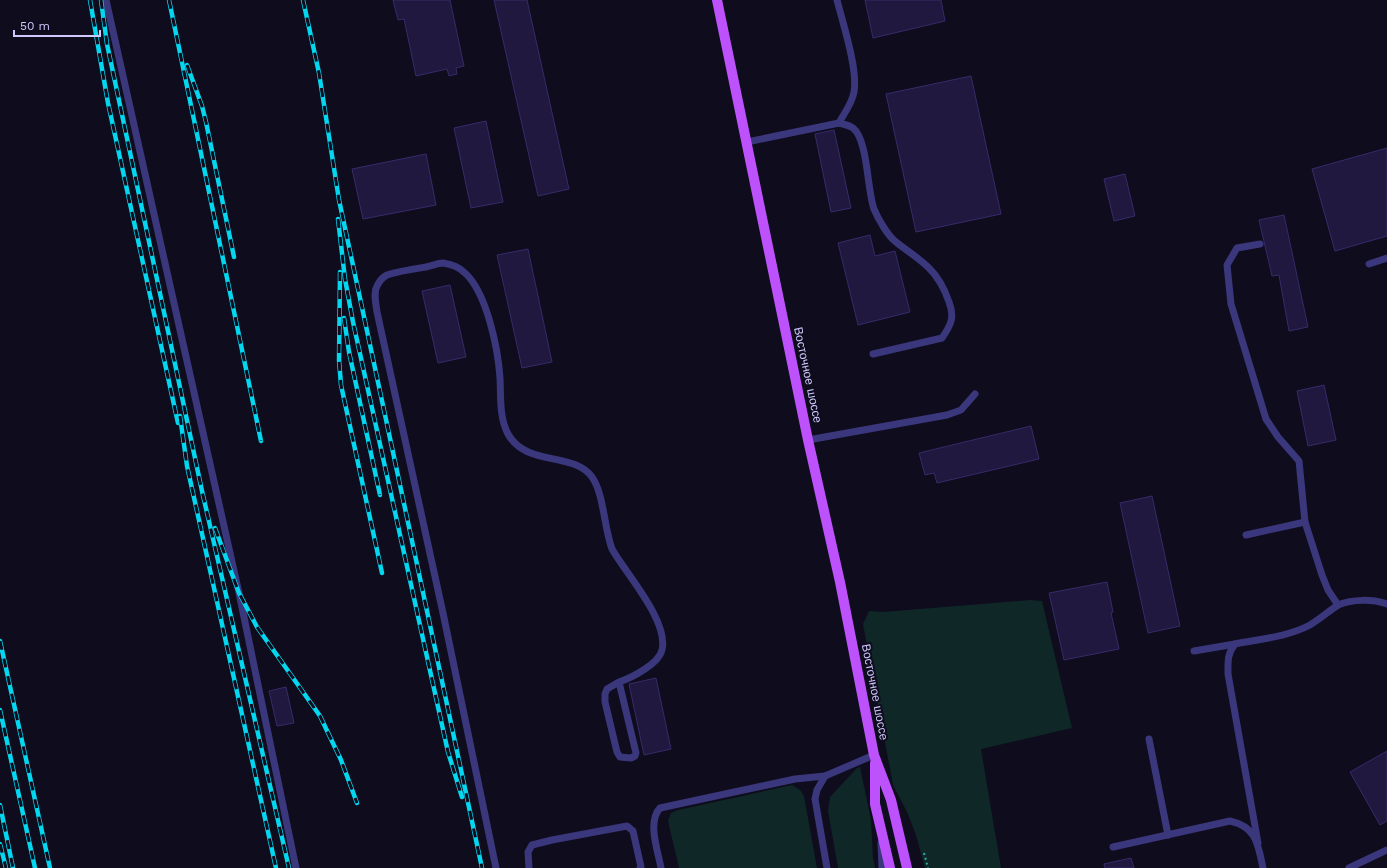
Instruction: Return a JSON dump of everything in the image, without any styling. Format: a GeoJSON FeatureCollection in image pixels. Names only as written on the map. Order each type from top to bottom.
{"type":"FeatureCollection","features":[{"type":"Feature","properties":{"kind":"main road","name":"Восточное шоссе"},"geometry":{"type":"LineString","coordinates":[[716,0],[747,142],[808,440],[841,589],[874,755],[891,800],[907,868]]}},
{"type":"Feature","properties":{"kind":"main road","name":"Восточное шоссе"},"geometry":{"type":"LineString","coordinates":[[874,755],[875,804],[890,868]]}},
{"type":"Feature","properties":{"kind":"lane"},"geometry":{"type":"LineString","coordinates":[[106,0],[237,585],[296,868]]}},
{"type":"Feature","properties":{"kind":"lane"},"geometry":{"type":"LineString","coordinates":[[837,0],[854,71],[854,92],[851,103],[839,123]]}},
{"type":"Feature","properties":{"kind":"lane"},"geometry":{"type":"LineString","coordinates":[[747,142],[839,123],[852,128],[859,136],[874,210],[895,242],[912,253],[930,269],[942,284],[950,303],[953,318],[948,330],[942,338],[873,354]]}},
{"type":"Feature","properties":{"kind":"lane"},"geometry":{"type":"LineString","coordinates":[[1260,244],[1237,248],[1228,265],[1231,304],[1266,419],[1278,437],[1299,462],[1305,522],[1322,575],[1328,590],[1338,605]]}},
{"type":"Feature","properties":{"kind":"lane"},"geometry":{"type":"LineString","coordinates":[[1369,264],[1387,258]]}},
{"type":"Feature","properties":{"kind":"lane"},"geometry":{"type":"LineString","coordinates":[[496,868],[443,613],[377,312],[375,298],[376,287],[386,275],[443,263],[455,266],[465,272],[479,292],[491,326],[500,376],[501,402],[504,420],[509,434],[523,450],[573,464],[585,469],[597,485],[612,549],[656,615],[663,642],[662,651],[646,668],[618,682],[606,689],[605,702],[617,752],[620,756],[631,758],[636,753],[618,682]]}},
{"type":"Feature","properties":{"kind":"lane"},"geometry":{"type":"LineString","coordinates":[[808,440],[947,415],[961,410],[975,394]]}},
{"type":"Feature","properties":{"kind":"lane"},"geometry":{"type":"LineString","coordinates":[[1246,536],[1305,522]]}},
{"type":"Feature","properties":{"kind":"lane"},"geometry":{"type":"LineString","coordinates":[[1194,651],[1286,635],[1312,624],[1338,605],[1355,601],[1387,604]]}},
{"type":"Feature","properties":{"kind":"lane"},"geometry":{"type":"LineString","coordinates":[[1235,644],[1228,655],[1228,674],[1263,868]]}},
{"type":"Feature","properties":{"kind":"lane"},"geometry":{"type":"LineString","coordinates":[[1149,739],[1168,835]]}},
{"type":"Feature","properties":{"kind":"lane"},"geometry":{"type":"LineString","coordinates":[[661,868],[654,831],[654,820],[656,813],[660,808],[795,779],[825,776],[874,755]]}},
{"type":"Feature","properties":{"kind":"lane"},"geometry":{"type":"LineString","coordinates":[[825,776],[817,790],[815,799],[827,868]]}},
{"type":"Feature","properties":{"kind":"lane"},"geometry":{"type":"LineString","coordinates":[[1113,847],[1230,821],[1239,823],[1246,827],[1253,834],[1258,843]]}},
{"type":"Feature","properties":{"kind":"lane"},"geometry":{"type":"LineString","coordinates":[[880,823],[882,868]]}},
{"type":"Feature","properties":{"kind":"lane"},"geometry":{"type":"LineString","coordinates":[[529,868],[528,852],[532,845],[627,826],[633,831],[640,868]]}},
{"type":"Feature","properties":{"kind":"lane"},"geometry":{"type":"LineString","coordinates":[[1349,868],[1387,850]]}},
{"type":"Feature","properties":{"kind":"path"},"geometry":{"type":"LineString","coordinates":[[924,853],[928,868]]}},
{"type":"Feature","properties":{"kind":"green space"},"geometry":{"type":"Polygon","coordinates":[[[1030,600],[1042,601],[1072,728],[981,749],[1001,868],[925,868],[916,835],[907,812],[893,785],[863,624],[869,611],[883,612],[1030,600]]]}},
{"type":"Feature","properties":{"kind":"green space"},"geometry":{"type":"Polygon","coordinates":[[[860,767],[871,820],[875,868],[838,868],[828,811],[830,797],[857,768],[860,767]]]}},
{"type":"Feature","properties":{"kind":"green space"},"geometry":{"type":"Polygon","coordinates":[[[792,785],[800,790],[804,796],[817,868],[679,868],[668,821],[671,813],[678,810],[792,785]]]}},
{"type":"Feature","properties":{"kind":"building"},"geometry":{"type":"Polygon","coordinates":[[[393,0],[450,0],[464,66],[456,68],[457,74],[449,76],[447,69],[416,76],[404,19],[398,20],[393,0]]]}},
{"type":"Feature","properties":{"kind":"building"},"geometry":{"type":"Polygon","coordinates":[[[494,0],[527,0],[569,189],[538,196],[494,0]]]}},
{"type":"Feature","properties":{"kind":"building"},"geometry":{"type":"Polygon","coordinates":[[[865,0],[941,0],[945,21],[873,38],[865,0]]]}},
{"type":"Feature","properties":{"kind":"building"},"geometry":{"type":"Polygon","coordinates":[[[971,76],[1001,214],[916,232],[886,94],[971,76]]]}},
{"type":"Feature","properties":{"kind":"building"},"geometry":{"type":"Polygon","coordinates":[[[486,121],[503,202],[471,208],[454,128],[486,121]]]}},
{"type":"Feature","properties":{"kind":"building"},"geometry":{"type":"Polygon","coordinates":[[[834,130],[851,208],[831,212],[815,134],[834,130]]]}},
{"type":"Feature","properties":{"kind":"building"},"geometry":{"type":"Polygon","coordinates":[[[1387,148],[1387,236],[1335,251],[1312,169],[1387,148]]]}},
{"type":"Feature","properties":{"kind":"building"},"geometry":{"type":"Polygon","coordinates":[[[426,154],[436,205],[363,219],[352,169],[426,154]]]}},
{"type":"Feature","properties":{"kind":"building"},"geometry":{"type":"Polygon","coordinates":[[[1125,174],[1135,216],[1114,221],[1104,179],[1125,174]]]}},
{"type":"Feature","properties":{"kind":"building"},"geometry":{"type":"Polygon","coordinates":[[[1284,215],[1308,327],[1289,331],[1279,275],[1272,276],[1259,220],[1284,215]]]}},
{"type":"Feature","properties":{"kind":"building"},"geometry":{"type":"Polygon","coordinates":[[[870,235],[875,256],[895,251],[910,312],[858,325],[838,243],[870,235]]]}},
{"type":"Feature","properties":{"kind":"building"},"geometry":{"type":"Polygon","coordinates":[[[528,249],[552,362],[522,368],[497,255],[528,249]]]}},
{"type":"Feature","properties":{"kind":"building"},"geometry":{"type":"Polygon","coordinates":[[[450,285],[466,357],[438,363],[422,291],[450,285]]]}},
{"type":"Feature","properties":{"kind":"building"},"geometry":{"type":"Polygon","coordinates":[[[1324,385],[1336,440],[1308,446],[1297,391],[1324,385]]]}},
{"type":"Feature","properties":{"kind":"building"},"geometry":{"type":"Polygon","coordinates":[[[1031,426],[1039,459],[937,483],[934,473],[925,475],[919,453],[1031,426]]]}},
{"type":"Feature","properties":{"kind":"building"},"geometry":{"type":"Polygon","coordinates":[[[1152,496],[1180,626],[1148,633],[1120,503],[1152,496]]]}},
{"type":"Feature","properties":{"kind":"building"},"geometry":{"type":"Polygon","coordinates":[[[1107,582],[1113,612],[1111,613],[1119,649],[1064,660],[1049,593],[1107,582]]]}},
{"type":"Feature","properties":{"kind":"building"},"geometry":{"type":"Polygon","coordinates":[[[656,678],[671,749],[644,755],[629,684],[656,678]]]}},
{"type":"Feature","properties":{"kind":"building"},"geometry":{"type":"Polygon","coordinates":[[[286,687],[294,723],[277,726],[269,691],[286,687]]]}},
{"type":"Feature","properties":{"kind":"building"},"geometry":{"type":"Polygon","coordinates":[[[1387,751],[1387,821],[1380,825],[1350,772],[1387,751]]]}},
{"type":"Feature","properties":{"kind":"building"},"geometry":{"type":"Polygon","coordinates":[[[1131,858],[1134,868],[1105,868],[1104,864],[1131,858]]]}},
{"type":"Feature","properties":{"kind":"railway"},"geometry":{"type":"LineString","coordinates":[[90,0],[108,103],[178,423]]}},
{"type":"Feature","properties":{"kind":"railway"},"geometry":{"type":"LineString","coordinates":[[101,0],[107,44],[202,491],[289,868]]}},
{"type":"Feature","properties":{"kind":"railway"},"geometry":{"type":"LineString","coordinates":[[169,0],[261,441]]}},
{"type":"Feature","properties":{"kind":"railway"},"geometry":{"type":"LineString","coordinates":[[303,0],[319,73],[339,200],[482,868]]}},
{"type":"Feature","properties":{"kind":"railway"},"geometry":{"type":"LineString","coordinates":[[187,65],[202,106],[206,122],[234,257]]}},
{"type":"Feature","properties":{"kind":"railway"},"geometry":{"type":"LineString","coordinates":[[338,219],[345,279],[353,322],[448,752],[462,797]]}},
{"type":"Feature","properties":{"kind":"railway"},"geometry":{"type":"LineString","coordinates":[[340,272],[339,360],[341,385],[382,573]]}},
{"type":"Feature","properties":{"kind":"railway"},"geometry":{"type":"LineString","coordinates":[[344,318],[349,352],[380,495]]}},
{"type":"Feature","properties":{"kind":"railway"},"geometry":{"type":"LineString","coordinates":[[180,416],[187,466],[276,868]]}},
{"type":"Feature","properties":{"kind":"railway"},"geometry":{"type":"LineString","coordinates":[[215,528],[239,593],[257,627],[320,716],[341,760],[357,803]]}},
{"type":"Feature","properties":{"kind":"railway"},"geometry":{"type":"LineString","coordinates":[[0,641],[50,868]]}},
{"type":"Feature","properties":{"kind":"railway"},"geometry":{"type":"LineString","coordinates":[[0,710],[35,868]]}},
{"type":"Feature","properties":{"kind":"railway"},"geometry":{"type":"LineString","coordinates":[[0,805],[13,868]]}},
{"type":"Feature","properties":{"kind":"railway"},"geometry":{"type":"LineString","coordinates":[[0,844],[6,868]]}}]}
